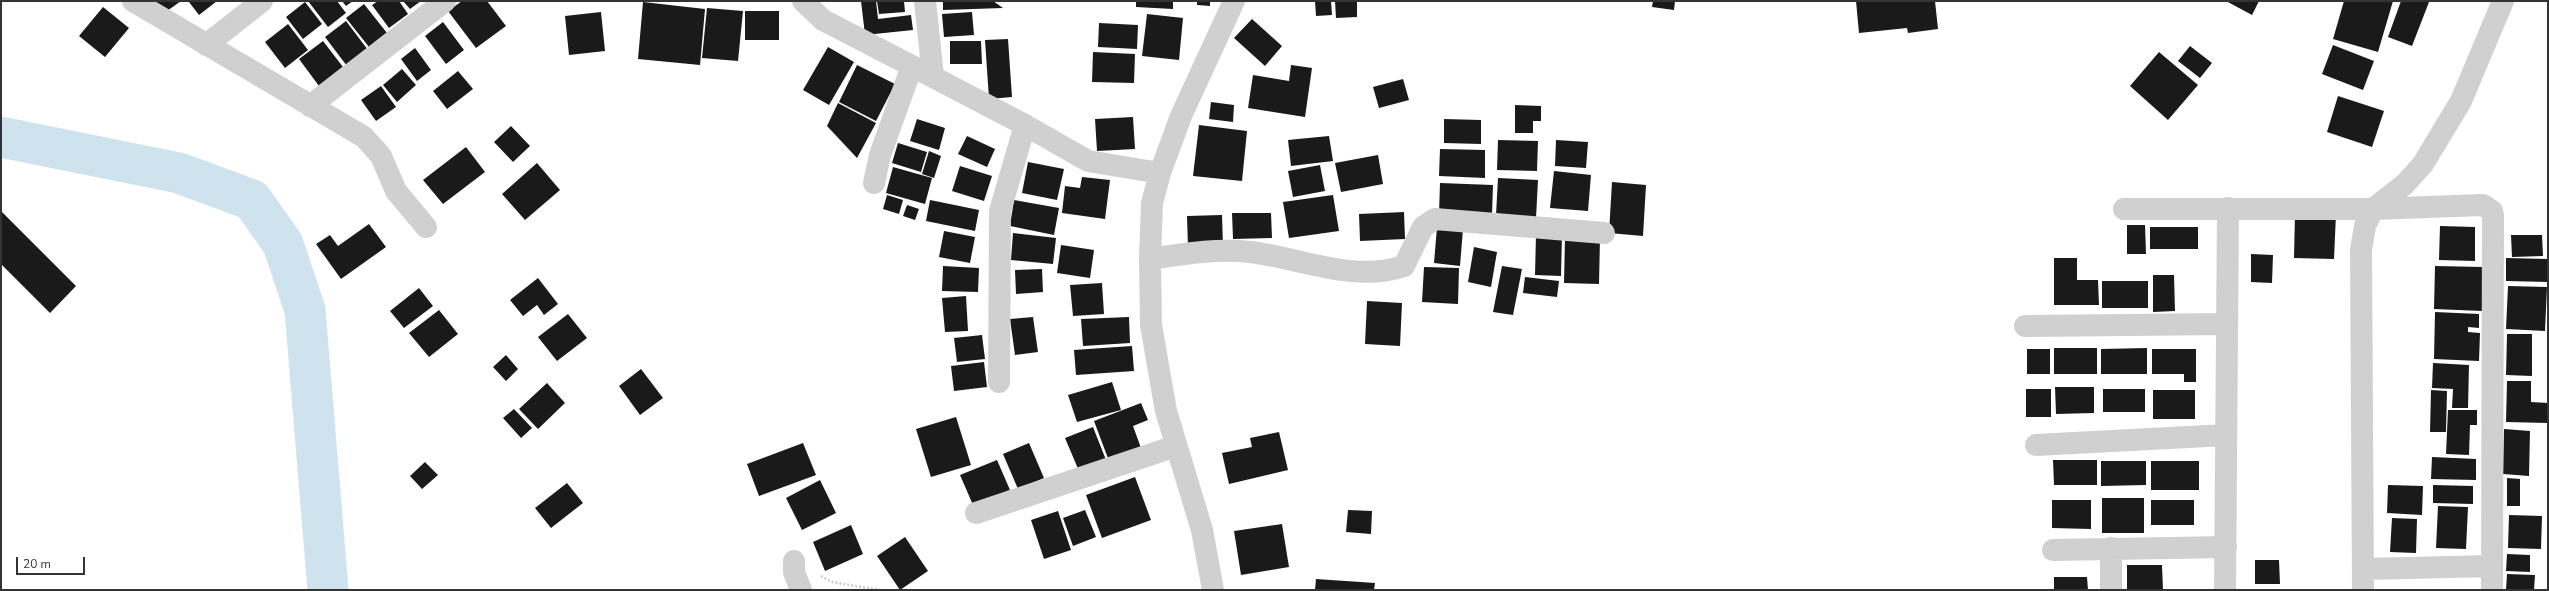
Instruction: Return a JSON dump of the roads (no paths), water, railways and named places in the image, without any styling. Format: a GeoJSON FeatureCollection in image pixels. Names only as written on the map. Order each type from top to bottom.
{"type":"FeatureCollection","features":[{"type":"Feature","properties":{"kind":"street"},"geometry":{"type":"LineString","coordinates":[[133,1],[364,137],[381,156],[396,191],[426,227]]}},
{"type":"Feature","properties":{"kind":"street"},"geometry":{"type":"LineString","coordinates":[[206,45],[262,1]]}},
{"type":"Feature","properties":{"kind":"street"},"geometry":{"type":"LineString","coordinates":[[310,106],[445,1]]}},
{"type":"Feature","properties":{"kind":"street"},"geometry":{"type":"LineString","coordinates":[[803,1],[823,20],[933,76],[1088,161],[1160,173]]}},
{"type":"Feature","properties":{"kind":"street"},"geometry":{"type":"LineString","coordinates":[[925,1],[933,76]]}},
{"type":"Feature","properties":{"kind":"street"},"geometry":{"type":"LineString","coordinates":[[1213,590],[1202,530],[1166,411],[1151,325],[1150,259],[1152,203],[1160,173],[1181,116],[1234,1]]}},
{"type":"Feature","properties":{"kind":"street"},"geometry":{"type":"LineString","coordinates":[[2492,566],[2363,580],[2361,250],[2365,226],[2373,209],[2406,184],[2423,164],[2461,101],[2504,1]]}},
{"type":"Feature","properties":{"kind":"street"},"geometry":{"type":"LineString","coordinates":[[874,183],[880,155],[912,66]]}},
{"type":"Feature","properties":{"kind":"street"},"geometry":{"type":"LineString","coordinates":[[999,382],[1000,210],[1024,125]]}},
{"type":"Feature","properties":{"kind":"street"},"geometry":{"type":"LineString","coordinates":[[2124,209],[2373,209],[2483,205],[2492,211],[2492,590]]}},
{"type":"Feature","properties":{"kind":"street"},"geometry":{"type":"LineString","coordinates":[[2225,590],[2228,208]]}},
{"type":"Feature","properties":{"kind":"street"},"geometry":{"type":"LineString","coordinates":[[1150,259],[1190,253],[1249,252],[1356,273],[1404,266],[1423,228],[1435,218],[1604,233]]}},
{"type":"Feature","properties":{"kind":"street"},"geometry":{"type":"LineString","coordinates":[[2026,326],[2227,324]]}},
{"type":"Feature","properties":{"kind":"street"},"geometry":{"type":"LineString","coordinates":[[2036,445],[2226,435]]}},
{"type":"Feature","properties":{"kind":"street"},"geometry":{"type":"LineString","coordinates":[[976,513],[1176,446]]}},
{"type":"Feature","properties":{"kind":"street"},"geometry":{"type":"LineString","coordinates":[[2053,550],[2226,547]]}},
{"type":"Feature","properties":{"kind":"street"},"geometry":{"type":"LineString","coordinates":[[2111,548],[2111,590]]}},
{"type":"Feature","properties":{"kind":"street"},"geometry":{"type":"LineString","coordinates":[[794,561],[794,572],[801,590]]}},
{"type":"Feature","properties":{"kind":"waterway"},"geometry":{"type":"LineString","coordinates":[[1,137],[179,173],[252,200],[283,244],[305,310],[328,590]]}}]}
